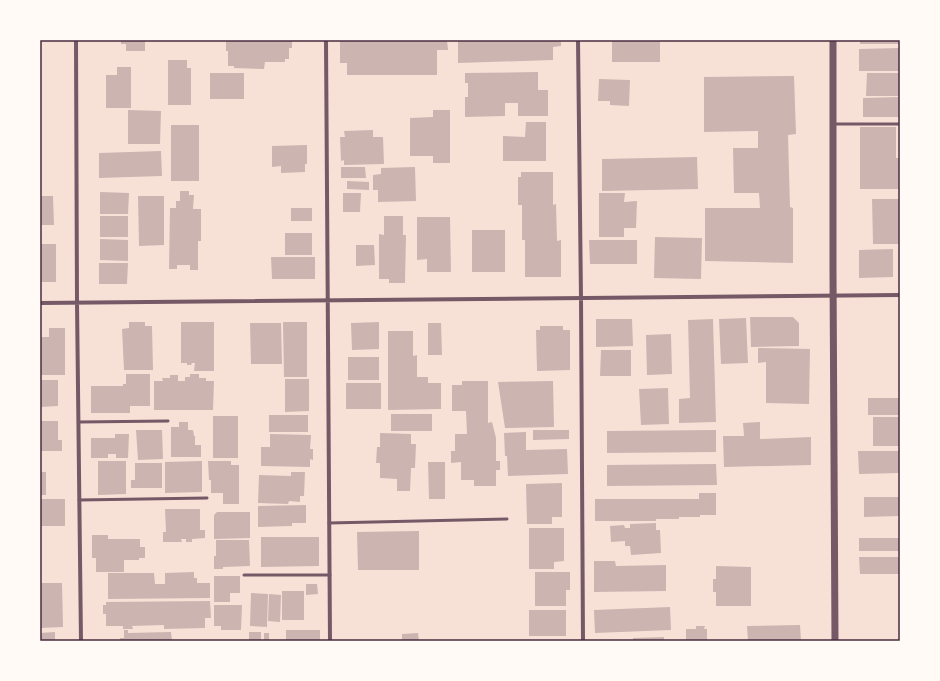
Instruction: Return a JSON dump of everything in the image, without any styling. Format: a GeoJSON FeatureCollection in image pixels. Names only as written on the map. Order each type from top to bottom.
{"type":"FeatureCollection","features":[{"type":"Feature","properties":{"kind":"street"},"geometry":{"type":"LineString","coordinates":[[76,40],[81,641]]}},
{"type":"Feature","properties":{"kind":"street"},"geometry":{"type":"LineString","coordinates":[[326,40],[330,641]]}},
{"type":"Feature","properties":{"kind":"street"},"geometry":{"type":"LineString","coordinates":[[578,40],[583,641]]}},
{"type":"Feature","properties":{"kind":"street"},"geometry":{"type":"LineString","coordinates":[[833,40],[835,641]]}},
{"type":"Feature","properties":{"kind":"street"},"geometry":{"type":"LineString","coordinates":[[40,303],[900,295]]}},
{"type":"Feature","properties":{"kind":"lane"},"geometry":{"type":"LineString","coordinates":[[833,124],[900,124]]}},
{"type":"Feature","properties":{"kind":"lane"},"geometry":{"type":"LineString","coordinates":[[79,422],[168,421]]}},
{"type":"Feature","properties":{"kind":"lane"},"geometry":{"type":"LineString","coordinates":[[79,500],[207,498]]}},
{"type":"Feature","properties":{"kind":"lane"},"geometry":{"type":"LineString","coordinates":[[329,523],[507,519]]}},
{"type":"Feature","properties":{"kind":"lane"},"geometry":{"type":"LineString","coordinates":[[244,575],[330,575]]}},
{"type":"Feature","properties":{"kind":"building"},"geometry":{"type":"Polygon","coordinates":[[[121,40],[145,40],[145,51],[126,51],[126,44],[121,44],[121,40]]]}},
{"type":"Feature","properties":{"kind":"building"},"geometry":{"type":"Polygon","coordinates":[[[226,40],[292,40],[292,48],[289,48],[289,59],[285,59],[285,62],[265,62],[264,69],[234,68],[234,66],[228,66],[226,40]]]}},
{"type":"Feature","properties":{"kind":"building"},"geometry":{"type":"Polygon","coordinates":[[[340,40],[447,40],[448,50],[437,50],[437,75],[347,75],[347,63],[340,63],[340,40]]]}},
{"type":"Feature","properties":{"kind":"building"},"geometry":{"type":"Polygon","coordinates":[[[458,40],[561,40],[561,46],[553,47],[553,60],[458,63],[458,40]]]}},
{"type":"Feature","properties":{"kind":"building"},"geometry":{"type":"Polygon","coordinates":[[[612,40],[660,40],[660,62],[612,62],[612,40]]]}},
{"type":"Feature","properties":{"kind":"building"},"geometry":{"type":"Polygon","coordinates":[[[860,40],[900,40],[900,44],[860,44],[860,40]]]}},
{"type":"Feature","properties":{"kind":"building"},"geometry":{"type":"Polygon","coordinates":[[[900,48],[900,71],[859,71],[859,49],[900,48]]]}},
{"type":"Feature","properties":{"kind":"building"},"geometry":{"type":"Polygon","coordinates":[[[168,60],[187,60],[187,68],[191,68],[191,105],[168,105],[168,60]]]}},
{"type":"Feature","properties":{"kind":"building"},"geometry":{"type":"Polygon","coordinates":[[[117,67],[131,67],[131,108],[106,108],[106,75],[117,75],[117,67]]]}},
{"type":"Feature","properties":{"kind":"building"},"geometry":{"type":"Polygon","coordinates":[[[538,72],[538,90],[548,90],[548,116],[518,116],[518,103],[505,103],[505,116],[465,117],[465,97],[468,97],[468,83],[465,83],[465,73],[538,72]]]}},
{"type":"Feature","properties":{"kind":"building"},"geometry":{"type":"Polygon","coordinates":[[[210,73],[244,73],[244,99],[210,99],[210,73]]]}},
{"type":"Feature","properties":{"kind":"building"},"geometry":{"type":"Polygon","coordinates":[[[867,73],[900,73],[900,96],[866,96],[867,73]]]}},
{"type":"Feature","properties":{"kind":"building"},"geometry":{"type":"Polygon","coordinates":[[[794,76],[796,134],[788,135],[790,207],[793,208],[793,263],[705,261],[705,208],[760,208],[759,193],[734,193],[733,148],[758,148],[758,131],[704,132],[704,77],[794,76]]]}},
{"type":"Feature","properties":{"kind":"building"},"geometry":{"type":"Polygon","coordinates":[[[599,79],[630,80],[629,106],[610,105],[610,101],[598,101],[599,79]]]}},
{"type":"Feature","properties":{"kind":"building"},"geometry":{"type":"Polygon","coordinates":[[[900,97],[900,117],[863,117],[863,98],[900,97]]]}},
{"type":"Feature","properties":{"kind":"building"},"geometry":{"type":"Polygon","coordinates":[[[128,110],[161,111],[160,144],[128,144],[128,110]]]}},
{"type":"Feature","properties":{"kind":"building"},"geometry":{"type":"Polygon","coordinates":[[[433,110],[450,110],[450,163],[433,163],[433,156],[410,156],[410,118],[433,117],[433,110]]]}},
{"type":"Feature","properties":{"kind":"building"},"geometry":{"type":"Polygon","coordinates":[[[526,122],[546,122],[546,161],[503,161],[503,136],[525,137],[526,122]]]}},
{"type":"Feature","properties":{"kind":"building"},"geometry":{"type":"Polygon","coordinates":[[[171,125],[199,125],[199,181],[171,181],[171,125]]]}},
{"type":"Feature","properties":{"kind":"building"},"geometry":{"type":"Polygon","coordinates":[[[860,127],[896,127],[896,158],[900,158],[900,189],[860,189],[860,127]]]}},
{"type":"Feature","properties":{"kind":"building"},"geometry":{"type":"Polygon","coordinates":[[[373,130],[373,137],[383,137],[384,164],[344,165],[344,160],[341,161],[340,137],[345,137],[344,131],[373,130]]]}},
{"type":"Feature","properties":{"kind":"building"},"geometry":{"type":"Polygon","coordinates":[[[307,145],[307,164],[305,164],[305,172],[281,173],[281,166],[272,167],[272,146],[307,145]]]}},
{"type":"Feature","properties":{"kind":"building"},"geometry":{"type":"Polygon","coordinates":[[[161,151],[162,176],[99,178],[99,153],[161,151]]]}},
{"type":"Feature","properties":{"kind":"building"},"geometry":{"type":"Polygon","coordinates":[[[697,157],[698,189],[602,191],[602,159],[697,157]]]}},
{"type":"Feature","properties":{"kind":"building"},"geometry":{"type":"Polygon","coordinates":[[[341,167],[365,167],[366,178],[341,178],[341,167]]]}},
{"type":"Feature","properties":{"kind":"building"},"geometry":{"type":"Polygon","coordinates":[[[415,167],[416,201],[378,202],[378,190],[373,190],[373,175],[381,174],[381,168],[415,167]]]}},
{"type":"Feature","properties":{"kind":"building"},"geometry":{"type":"Polygon","coordinates":[[[521,172],[553,172],[553,205],[556,204],[557,241],[561,240],[561,277],[525,277],[525,240],[522,240],[522,205],[518,205],[518,177],[521,177],[521,172]]]}},
{"type":"Feature","properties":{"kind":"building"},"geometry":{"type":"Polygon","coordinates":[[[347,181],[369,182],[369,190],[347,189],[347,181]]]}},
{"type":"Feature","properties":{"kind":"building"},"geometry":{"type":"Polygon","coordinates":[[[180,191],[189,191],[189,195],[194,195],[193,209],[201,209],[201,241],[198,241],[198,270],[190,270],[190,265],[177,265],[177,269],[169,269],[170,208],[176,208],[176,201],[180,201],[180,191]]]}},
{"type":"Feature","properties":{"kind":"building"},"geometry":{"type":"Polygon","coordinates":[[[100,192],[129,193],[128,214],[100,214],[100,192]]]}},
{"type":"Feature","properties":{"kind":"building"},"geometry":{"type":"Polygon","coordinates":[[[343,193],[361,193],[360,212],[343,212],[343,193]]]}},
{"type":"Feature","properties":{"kind":"building"},"geometry":{"type":"Polygon","coordinates":[[[599,193],[625,193],[624,202],[637,201],[636,228],[624,228],[624,237],[599,237],[599,193]]]}},
{"type":"Feature","properties":{"kind":"building"},"geometry":{"type":"Polygon","coordinates":[[[40,196],[53,196],[54,225],[40,225],[40,196]]]}},
{"type":"Feature","properties":{"kind":"building"},"geometry":{"type":"Polygon","coordinates":[[[138,196],[164,196],[164,245],[139,246],[138,196]]]}},
{"type":"Feature","properties":{"kind":"building"},"geometry":{"type":"Polygon","coordinates":[[[872,199],[900,199],[900,244],[873,244],[872,199]]]}},
{"type":"Feature","properties":{"kind":"building"},"geometry":{"type":"Polygon","coordinates":[[[291,208],[312,208],[312,221],[291,221],[291,208]]]}},
{"type":"Feature","properties":{"kind":"building"},"geometry":{"type":"Polygon","coordinates":[[[100,216],[128,216],[128,237],[100,237],[100,216]]]}},
{"type":"Feature","properties":{"kind":"building"},"geometry":{"type":"Polygon","coordinates":[[[384,216],[403,216],[403,235],[406,235],[405,283],[389,283],[389,279],[379,279],[379,234],[384,235],[384,216]]]}},
{"type":"Feature","properties":{"kind":"building"},"geometry":{"type":"Polygon","coordinates":[[[417,217],[450,217],[451,272],[427,272],[427,259],[417,260],[417,217]]]}},
{"type":"Feature","properties":{"kind":"building"},"geometry":{"type":"Polygon","coordinates":[[[472,230],[505,230],[505,272],[472,272],[472,230]]]}},
{"type":"Feature","properties":{"kind":"building"},"geometry":{"type":"Polygon","coordinates":[[[285,233],[312,233],[312,255],[285,255],[285,233]]]}},
{"type":"Feature","properties":{"kind":"building"},"geometry":{"type":"Polygon","coordinates":[[[655,237],[702,238],[701,279],[654,278],[655,237]]]}},
{"type":"Feature","properties":{"kind":"building"},"geometry":{"type":"Polygon","coordinates":[[[100,239],[128,240],[128,261],[100,260],[100,239]]]}},
{"type":"Feature","properties":{"kind":"building"},"geometry":{"type":"Polygon","coordinates":[[[589,240],[637,240],[637,264],[590,264],[589,240]]]}},
{"type":"Feature","properties":{"kind":"building"},"geometry":{"type":"Polygon","coordinates":[[[40,244],[56,244],[56,282],[40,282],[40,244]]]}},
{"type":"Feature","properties":{"kind":"building"},"geometry":{"type":"Polygon","coordinates":[[[356,245],[374,245],[375,265],[356,266],[356,245]]]}},
{"type":"Feature","properties":{"kind":"building"},"geometry":{"type":"Polygon","coordinates":[[[893,249],[893,277],[859,278],[859,250],[893,249]]]}},
{"type":"Feature","properties":{"kind":"building"},"geometry":{"type":"Polygon","coordinates":[[[271,257],[315,257],[315,279],[272,279],[271,257]]]}},
{"type":"Feature","properties":{"kind":"building"},"geometry":{"type":"Polygon","coordinates":[[[99,263],[128,263],[127,284],[99,284],[99,263]]]}},
{"type":"Feature","properties":{"kind":"building"},"geometry":{"type":"Polygon","coordinates":[[[750,317],[793,317],[799,323],[799,346],[751,347],[750,317]]]}},
{"type":"Feature","properties":{"kind":"building"},"geometry":{"type":"Polygon","coordinates":[[[746,318],[748,363],[721,364],[719,319],[746,318]]]}},
{"type":"Feature","properties":{"kind":"building"},"geometry":{"type":"Polygon","coordinates":[[[596,319],[632,319],[633,346],[596,347],[596,319]]]}},
{"type":"Feature","properties":{"kind":"building"},"geometry":{"type":"Polygon","coordinates":[[[713,319],[716,422],[679,423],[679,399],[690,398],[688,320],[713,319]]]}},
{"type":"Feature","properties":{"kind":"building"},"geometry":{"type":"Polygon","coordinates":[[[129,322],[145,322],[145,326],[152,326],[153,370],[124,370],[122,329],[129,328],[129,322]]]}},
{"type":"Feature","properties":{"kind":"building"},"geometry":{"type":"Polygon","coordinates":[[[181,322],[214,322],[214,371],[194,371],[195,363],[187,365],[187,363],[181,363],[181,322]]]}},
{"type":"Feature","properties":{"kind":"building"},"geometry":{"type":"Polygon","coordinates":[[[283,322],[307,322],[307,377],[284,377],[283,322]]]}},
{"type":"Feature","properties":{"kind":"building"},"geometry":{"type":"Polygon","coordinates":[[[379,322],[379,349],[352,350],[351,323],[379,322]]]}},
{"type":"Feature","properties":{"kind":"building"},"geometry":{"type":"Polygon","coordinates":[[[250,323],[281,323],[282,364],[251,364],[250,323]]]}},
{"type":"Feature","properties":{"kind":"building"},"geometry":{"type":"Polygon","coordinates":[[[428,323],[441,323],[442,355],[428,355],[428,323]]]}},
{"type":"Feature","properties":{"kind":"building"},"geometry":{"type":"Polygon","coordinates":[[[540,326],[563,326],[563,330],[570,330],[570,370],[537,371],[536,330],[540,330],[540,326]]]}},
{"type":"Feature","properties":{"kind":"building"},"geometry":{"type":"Polygon","coordinates":[[[49,328],[65,328],[65,375],[40,375],[40,337],[49,337],[49,328]]]}},
{"type":"Feature","properties":{"kind":"building"},"geometry":{"type":"Polygon","coordinates":[[[388,331],[413,331],[413,356],[417,355],[417,377],[428,377],[428,383],[441,383],[441,409],[388,410],[388,331]]]}},
{"type":"Feature","properties":{"kind":"building"},"geometry":{"type":"Polygon","coordinates":[[[671,334],[672,374],[647,375],[646,335],[671,334]]]}},
{"type":"Feature","properties":{"kind":"building"},"geometry":{"type":"Polygon","coordinates":[[[758,348],[810,349],[809,404],[766,403],[766,362],[758,363],[758,348]]]}},
{"type":"Feature","properties":{"kind":"building"},"geometry":{"type":"Polygon","coordinates":[[[601,350],[631,350],[631,376],[600,376],[601,350]]]}},
{"type":"Feature","properties":{"kind":"building"},"geometry":{"type":"Polygon","coordinates":[[[348,357],[379,357],[379,380],[348,380],[348,357]]]}},
{"type":"Feature","properties":{"kind":"building"},"geometry":{"type":"Polygon","coordinates":[[[126,374],[150,374],[150,406],[130,406],[130,413],[91,413],[91,386],[123,386],[123,384],[126,384],[126,374]]]}},
{"type":"Feature","properties":{"kind":"building"},"geometry":{"type":"Polygon","coordinates":[[[190,374],[199,374],[199,378],[206,378],[206,381],[214,381],[213,410],[154,410],[154,381],[163,381],[162,378],[170,378],[170,375],[178,375],[178,381],[185,381],[185,377],[190,377],[190,374]]]}},
{"type":"Feature","properties":{"kind":"building"},"geometry":{"type":"Polygon","coordinates":[[[285,379],[309,379],[309,411],[285,412],[285,379]]]}},
{"type":"Feature","properties":{"kind":"building"},"geometry":{"type":"Polygon","coordinates":[[[40,380],[58,380],[58,406],[40,407],[40,380]]]}},
{"type":"Feature","properties":{"kind":"building"},"geometry":{"type":"Polygon","coordinates":[[[462,381],[488,381],[488,423],[492,422],[496,438],[496,461],[500,461],[500,470],[496,470],[496,486],[474,486],[474,480],[461,480],[461,462],[451,463],[451,451],[455,451],[455,434],[467,434],[466,411],[452,411],[452,385],[462,385],[462,381]]]}},
{"type":"Feature","properties":{"kind":"building"},"geometry":{"type":"Polygon","coordinates":[[[553,381],[554,427],[505,428],[498,382],[553,381]]]}},
{"type":"Feature","properties":{"kind":"building"},"geometry":{"type":"Polygon","coordinates":[[[346,383],[381,383],[381,409],[346,409],[346,383]]]}},
{"type":"Feature","properties":{"kind":"building"},"geometry":{"type":"Polygon","coordinates":[[[668,388],[669,424],[641,425],[639,389],[668,388]]]}},
{"type":"Feature","properties":{"kind":"building"},"geometry":{"type":"Polygon","coordinates":[[[868,398],[900,398],[900,415],[868,415],[868,398]]]}},
{"type":"Feature","properties":{"kind":"building"},"geometry":{"type":"Polygon","coordinates":[[[391,414],[432,414],[432,431],[391,431],[391,414]]]}},
{"type":"Feature","properties":{"kind":"building"},"geometry":{"type":"Polygon","coordinates":[[[269,415],[308,415],[308,432],[269,432],[269,415]]]}},
{"type":"Feature","properties":{"kind":"building"},"geometry":{"type":"Polygon","coordinates":[[[213,416],[238,416],[238,458],[213,458],[213,416]]]}},
{"type":"Feature","properties":{"kind":"building"},"geometry":{"type":"Polygon","coordinates":[[[873,417],[900,417],[900,446],[873,446],[873,417]]]}},
{"type":"Feature","properties":{"kind":"building"},"geometry":{"type":"Polygon","coordinates":[[[40,421],[58,421],[58,440],[62,440],[62,451],[40,451],[40,421]]]}},
{"type":"Feature","properties":{"kind":"building"},"geometry":{"type":"Polygon","coordinates":[[[179,422],[188,422],[188,430],[193,430],[195,436],[195,445],[201,445],[201,457],[171,457],[171,427],[179,427],[179,422]]]}},
{"type":"Feature","properties":{"kind":"building"},"geometry":{"type":"Polygon","coordinates":[[[760,422],[760,439],[811,437],[811,465],[724,467],[723,436],[744,436],[743,423],[760,422]]]}},
{"type":"Feature","properties":{"kind":"building"},"geometry":{"type":"Polygon","coordinates":[[[136,430],[162,430],[163,459],[138,460],[136,430]]]}},
{"type":"Feature","properties":{"kind":"building"},"geometry":{"type":"Polygon","coordinates":[[[533,430],[569,430],[569,439],[533,440],[533,430]]]}},
{"type":"Feature","properties":{"kind":"building"},"geometry":{"type":"Polygon","coordinates":[[[716,430],[716,452],[607,453],[607,431],[716,430]]]}},
{"type":"Feature","properties":{"kind":"building"},"geometry":{"type":"Polygon","coordinates":[[[526,432],[526,450],[567,449],[568,474],[508,476],[504,433],[526,432]]]}},
{"type":"Feature","properties":{"kind":"building"},"geometry":{"type":"Polygon","coordinates":[[[380,433],[411,434],[411,444],[416,444],[415,468],[411,468],[410,491],[397,491],[397,479],[380,478],[380,463],[376,463],[377,447],[380,447],[380,433]]]}},
{"type":"Feature","properties":{"kind":"building"},"geometry":{"type":"Polygon","coordinates":[[[115,434],[129,434],[128,458],[116,458],[116,454],[108,454],[108,458],[91,458],[91,438],[115,438],[115,434]]]}},
{"type":"Feature","properties":{"kind":"building"},"geometry":{"type":"Polygon","coordinates":[[[270,434],[311,435],[310,449],[313,449],[313,460],[310,459],[310,467],[261,466],[261,447],[270,447],[270,434]]]}},
{"type":"Feature","properties":{"kind":"building"},"geometry":{"type":"Polygon","coordinates":[[[858,451],[900,451],[900,473],[859,474],[858,451]]]}},
{"type":"Feature","properties":{"kind":"building"},"geometry":{"type":"Polygon","coordinates":[[[98,461],[126,461],[126,494],[98,495],[98,461]]]}},
{"type":"Feature","properties":{"kind":"building"},"geometry":{"type":"Polygon","coordinates":[[[202,461],[202,492],[165,493],[165,462],[202,461]]]}},
{"type":"Feature","properties":{"kind":"building"},"geometry":{"type":"Polygon","coordinates":[[[208,461],[231,461],[231,465],[239,465],[239,504],[223,504],[223,493],[211,493],[211,480],[209,480],[208,461]]]}},
{"type":"Feature","properties":{"kind":"building"},"geometry":{"type":"Polygon","coordinates":[[[428,462],[445,462],[445,499],[429,499],[428,462]]]}},
{"type":"Feature","properties":{"kind":"building"},"geometry":{"type":"Polygon","coordinates":[[[135,463],[162,463],[162,488],[131,488],[131,480],[135,480],[135,463]]]}},
{"type":"Feature","properties":{"kind":"building"},"geometry":{"type":"Polygon","coordinates":[[[716,464],[717,485],[607,486],[607,465],[716,464]]]}},
{"type":"Feature","properties":{"kind":"building"},"geometry":{"type":"Polygon","coordinates":[[[40,472],[46,472],[46,495],[40,495],[40,472]]]}},
{"type":"Feature","properties":{"kind":"building"},"geometry":{"type":"Polygon","coordinates":[[[291,472],[305,472],[304,496],[300,496],[300,502],[289,501],[288,504],[258,503],[259,475],[291,476],[291,472]]]}},
{"type":"Feature","properties":{"kind":"building"},"geometry":{"type":"Polygon","coordinates":[[[562,483],[562,517],[552,517],[552,524],[527,524],[526,484],[562,483]]]}},
{"type":"Feature","properties":{"kind":"building"},"geometry":{"type":"Polygon","coordinates":[[[699,493],[716,493],[716,515],[679,517],[679,519],[656,519],[656,521],[595,521],[595,499],[699,499],[699,493]]]}},
{"type":"Feature","properties":{"kind":"building"},"geometry":{"type":"Polygon","coordinates":[[[864,497],[900,497],[900,516],[864,517],[864,497]]]}},
{"type":"Feature","properties":{"kind":"building"},"geometry":{"type":"Polygon","coordinates":[[[40,499],[65,499],[65,526],[40,526],[40,499]]]}},
{"type":"Feature","properties":{"kind":"building"},"geometry":{"type":"Polygon","coordinates":[[[306,505],[306,523],[292,523],[292,526],[258,527],[258,506],[306,505]]]}},
{"type":"Feature","properties":{"kind":"building"},"geometry":{"type":"Polygon","coordinates":[[[165,509],[200,509],[200,530],[205,530],[205,538],[192,539],[192,542],[186,542],[186,539],[181,539],[182,542],[163,542],[163,532],[166,532],[165,509]]]}},
{"type":"Feature","properties":{"kind":"building"},"geometry":{"type":"Polygon","coordinates":[[[217,512],[250,512],[250,538],[214,539],[214,515],[217,512]]]}},
{"type":"Feature","properties":{"kind":"building"},"geometry":{"type":"Polygon","coordinates":[[[656,523],[656,530],[660,530],[661,553],[631,555],[630,546],[625,546],[625,541],[611,542],[610,526],[624,525],[625,528],[630,528],[630,524],[656,523]]]}},
{"type":"Feature","properties":{"kind":"building"},"geometry":{"type":"Polygon","coordinates":[[[529,528],[564,528],[564,561],[554,562],[554,569],[529,569],[529,528]]]}},
{"type":"Feature","properties":{"kind":"building"},"geometry":{"type":"Polygon","coordinates":[[[419,531],[419,570],[358,570],[357,532],[419,531]]]}},
{"type":"Feature","properties":{"kind":"building"},"geometry":{"type":"Polygon","coordinates":[[[92,535],[108,535],[108,539],[140,539],[140,547],[145,547],[145,558],[139,558],[139,560],[124,560],[124,572],[96,572],[96,558],[92,558],[92,535]]]}},
{"type":"Feature","properties":{"kind":"building"},"geometry":{"type":"Polygon","coordinates":[[[261,537],[319,537],[319,566],[261,567],[261,537]]]}},
{"type":"Feature","properties":{"kind":"building"},"geometry":{"type":"Polygon","coordinates":[[[859,538],[900,538],[900,551],[859,551],[859,538]]]}},
{"type":"Feature","properties":{"kind":"building"},"geometry":{"type":"Polygon","coordinates":[[[216,540],[249,540],[250,566],[223,567],[223,569],[214,569],[216,540]]]}},
{"type":"Feature","properties":{"kind":"building"},"geometry":{"type":"Polygon","coordinates":[[[859,557],[900,557],[900,574],[860,574],[859,557]]]}},
{"type":"Feature","properties":{"kind":"building"},"geometry":{"type":"Polygon","coordinates":[[[594,561],[615,561],[616,566],[666,565],[666,591],[594,592],[594,561]]]}},
{"type":"Feature","properties":{"kind":"building"},"geometry":{"type":"Polygon","coordinates":[[[716,566],[751,567],[751,606],[716,606],[716,592],[713,592],[713,579],[716,579],[716,566]]]}},
{"type":"Feature","properties":{"kind":"building"},"geometry":{"type":"Polygon","coordinates":[[[194,572],[194,578],[197,578],[197,583],[210,583],[210,598],[108,599],[108,573],[154,573],[155,584],[165,584],[165,573],[194,572]]]}},
{"type":"Feature","properties":{"kind":"building"},"geometry":{"type":"Polygon","coordinates":[[[535,572],[570,572],[570,590],[566,590],[566,606],[535,606],[535,572]]]}},
{"type":"Feature","properties":{"kind":"building"},"geometry":{"type":"Polygon","coordinates":[[[214,576],[240,576],[240,593],[230,593],[230,602],[214,602],[214,576]]]}},
{"type":"Feature","properties":{"kind":"building"},"geometry":{"type":"Polygon","coordinates":[[[40,583],[62,583],[63,627],[40,628],[40,583]]]}},
{"type":"Feature","properties":{"kind":"building"},"geometry":{"type":"Polygon","coordinates":[[[306,584],[317,584],[318,594],[306,595],[306,584]]]}},
{"type":"Feature","properties":{"kind":"building"},"geometry":{"type":"Polygon","coordinates":[[[282,591],[304,591],[304,620],[282,620],[282,591]]]}},
{"type":"Feature","properties":{"kind":"building"},"geometry":{"type":"Polygon","coordinates":[[[251,593],[268,594],[267,627],[250,626],[251,593]]]}},
{"type":"Feature","properties":{"kind":"building"},"geometry":{"type":"Polygon","coordinates":[[[269,594],[281,595],[280,622],[268,621],[269,594]]]}},
{"type":"Feature","properties":{"kind":"building"},"geometry":{"type":"Polygon","coordinates":[[[210,601],[211,618],[205,618],[205,628],[164,629],[164,625],[132,626],[133,629],[123,629],[123,626],[106,626],[106,614],[103,614],[103,605],[106,605],[106,602],[210,601]]]}},
{"type":"Feature","properties":{"kind":"building"},"geometry":{"type":"Polygon","coordinates":[[[214,605],[242,605],[241,630],[221,630],[221,626],[214,626],[214,605]]]}},
{"type":"Feature","properties":{"kind":"building"},"geometry":{"type":"Polygon","coordinates":[[[670,607],[671,630],[595,633],[594,610],[670,607]]]}},
{"type":"Feature","properties":{"kind":"building"},"geometry":{"type":"Polygon","coordinates":[[[529,610],[566,610],[566,636],[529,636],[529,610]]]}},
{"type":"Feature","properties":{"kind":"building"},"geometry":{"type":"Polygon","coordinates":[[[800,625],[801,641],[748,641],[747,626],[800,625]]]}},
{"type":"Feature","properties":{"kind":"building"},"geometry":{"type":"Polygon","coordinates":[[[696,626],[705,626],[704,629],[707,629],[707,641],[686,641],[686,629],[696,629],[696,626]]]}},
{"type":"Feature","properties":{"kind":"building"},"geometry":{"type":"Polygon","coordinates":[[[124,630],[128,630],[128,633],[171,632],[172,641],[120,641],[120,638],[124,638],[124,630]]]}},
{"type":"Feature","properties":{"kind":"building"},"geometry":{"type":"Polygon","coordinates":[[[286,630],[320,630],[320,641],[286,641],[286,630]]]}},
{"type":"Feature","properties":{"kind":"building"},"geometry":{"type":"Polygon","coordinates":[[[55,632],[55,641],[40,641],[40,633],[55,632]]]}},
{"type":"Feature","properties":{"kind":"building"},"geometry":{"type":"Polygon","coordinates":[[[249,632],[261,632],[261,641],[249,641],[249,632]]]}},
{"type":"Feature","properties":{"kind":"building"},"geometry":{"type":"Polygon","coordinates":[[[264,633],[269,633],[269,641],[264,641],[264,633]]]}},
{"type":"Feature","properties":{"kind":"building"},"geometry":{"type":"Polygon","coordinates":[[[418,633],[419,641],[402,641],[402,634],[418,633]]]}},
{"type":"Feature","properties":{"kind":"building"},"geometry":{"type":"Polygon","coordinates":[[[664,637],[664,641],[633,641],[633,638],[664,637]]]}}]}
